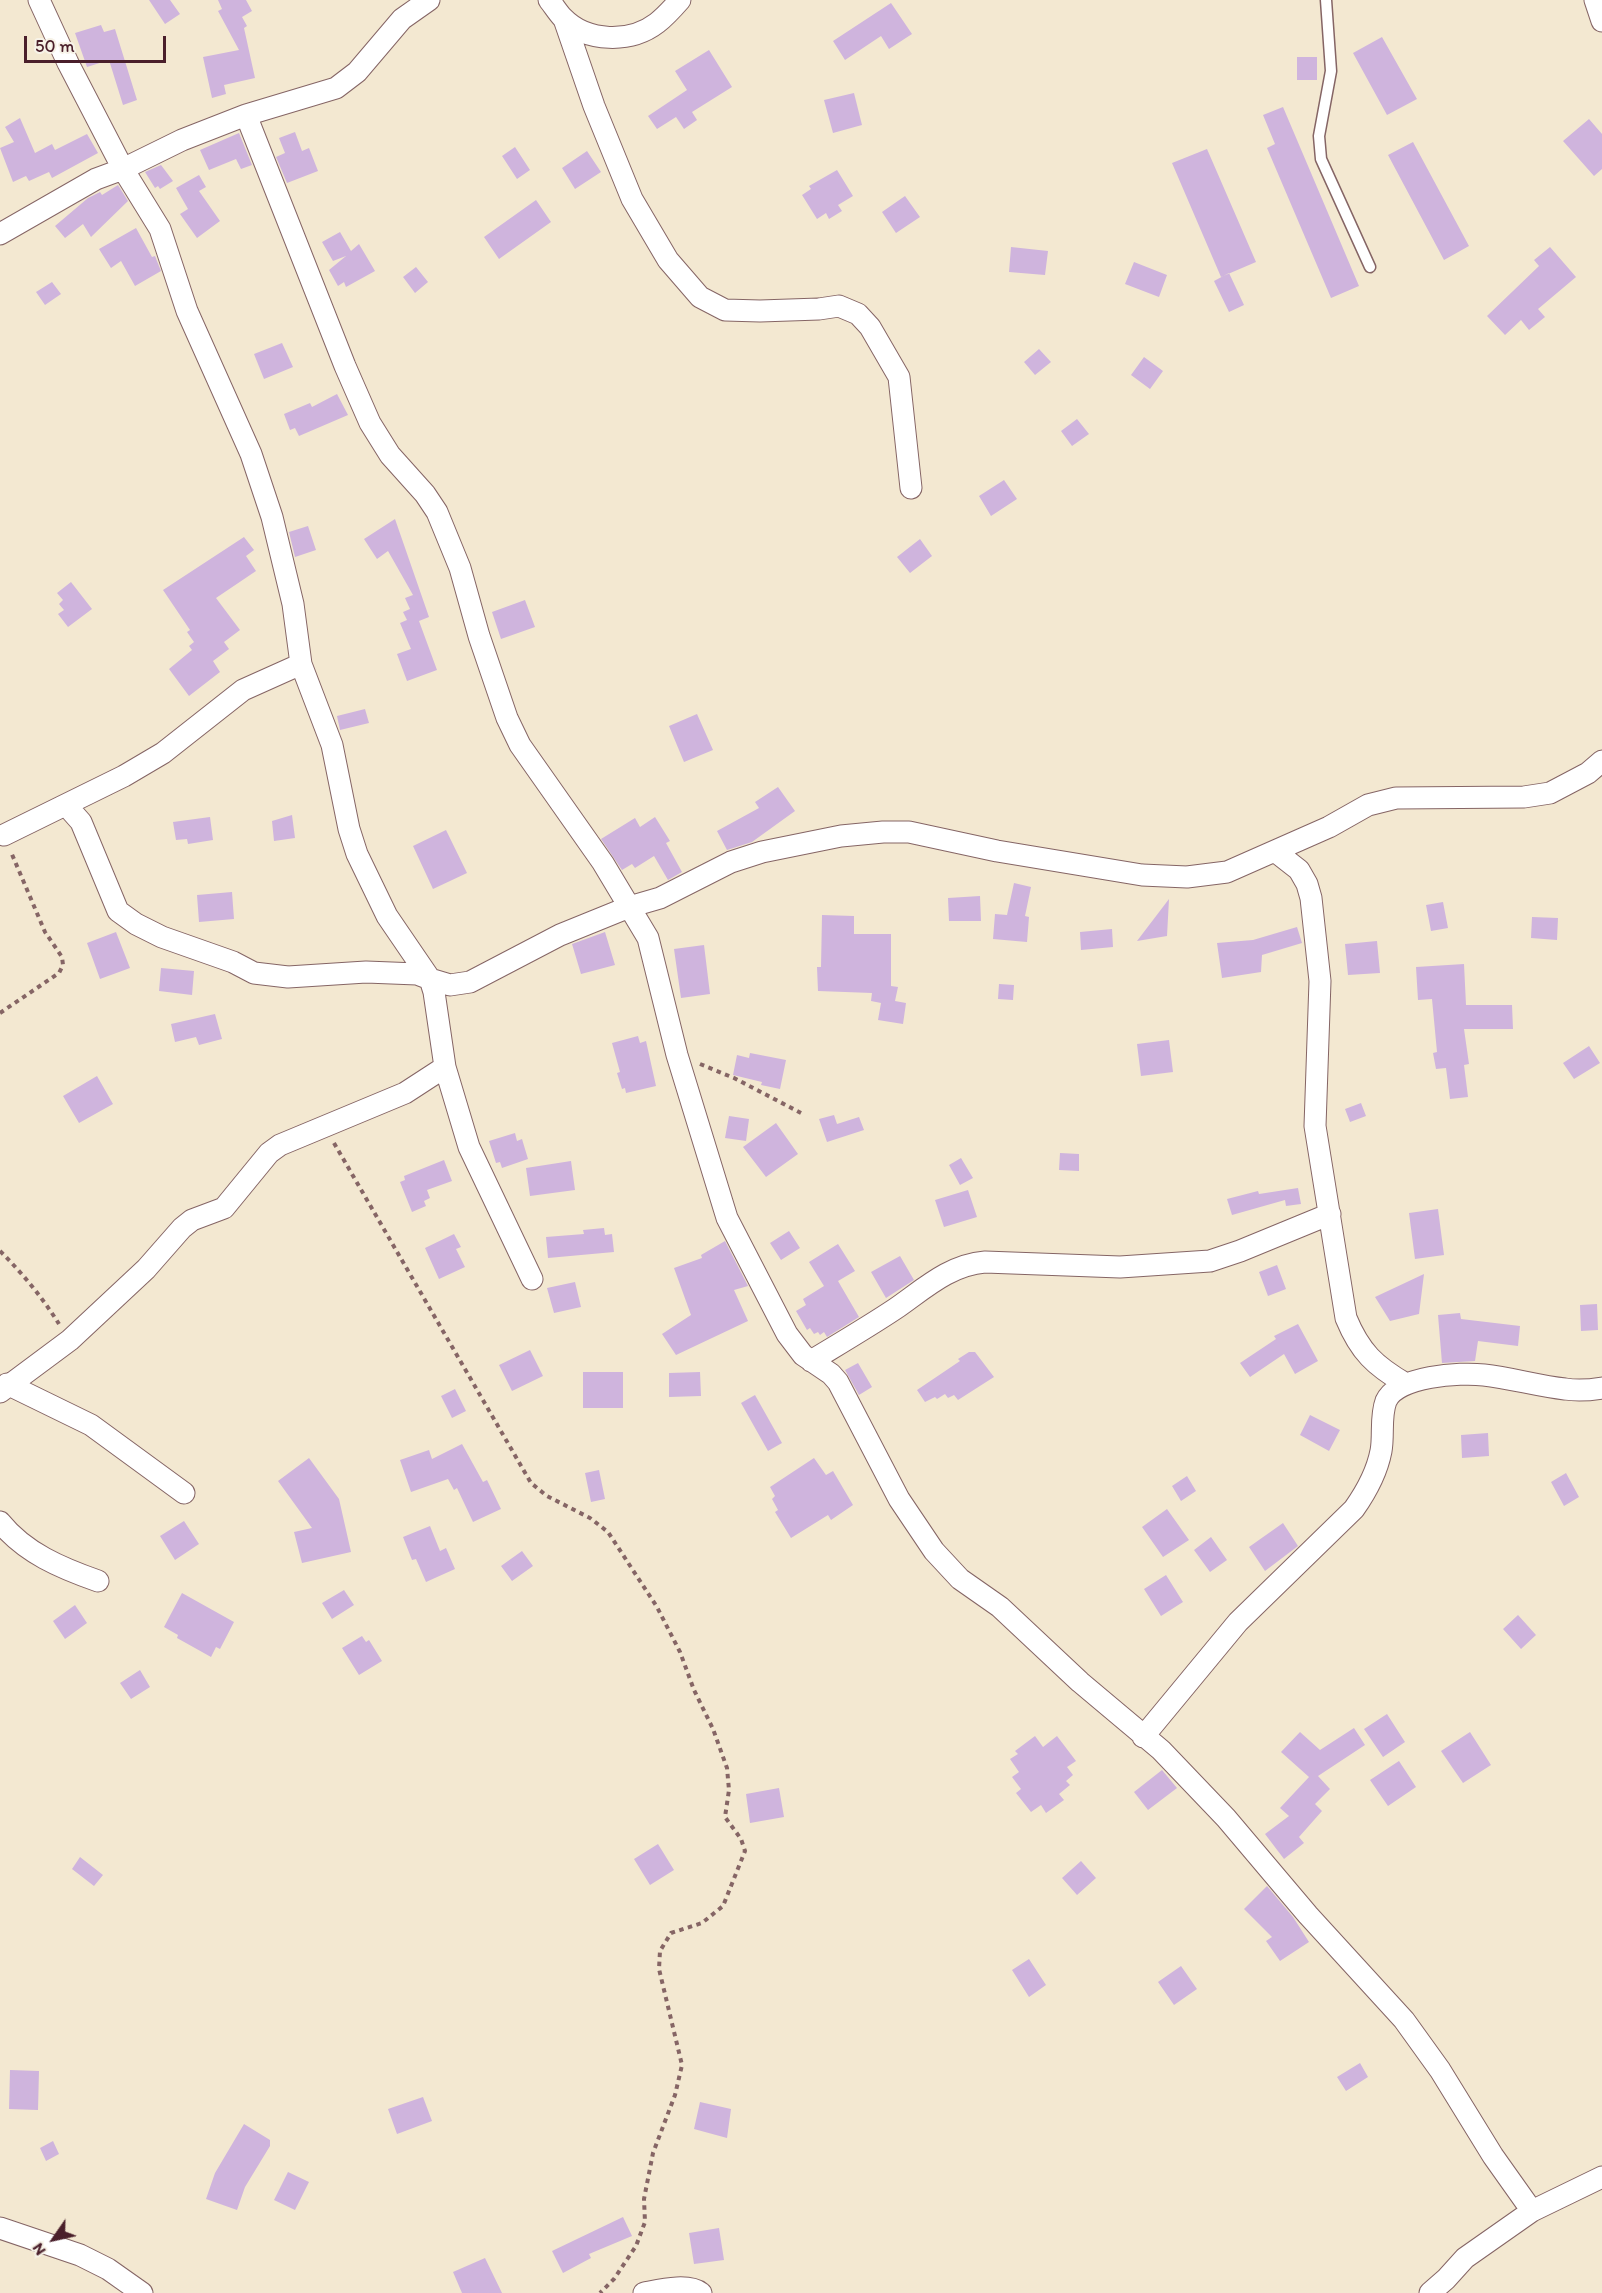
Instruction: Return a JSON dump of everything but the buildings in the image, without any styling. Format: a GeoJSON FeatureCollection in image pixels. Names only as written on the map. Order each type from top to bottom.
{"type":"FeatureCollection","features":[{"type":"Feature","properties":{"kind":"street"},"geometry":{"type":"LineString","coordinates":[[39,0],[68,63],[123,169],[160,229],[187,311],[251,454],[274,528],[293,604],[302,664],[332,745],[349,829],[357,854],[387,916],[430,979],[445,1068],[469,1147],[532,1279]]}},
{"type":"Feature","properties":{"kind":"street"},"geometry":{"type":"LineString","coordinates":[[0,234],[96,179],[123,169],[182,140],[246,115],[336,88],[357,72],[402,19],[429,0]]}},
{"type":"Feature","properties":{"kind":"street"},"geometry":{"type":"LineString","coordinates":[[549,0],[564,19],[578,29],[595,35],[624,37],[641,33],[658,22],[680,0]]}},
{"type":"Feature","properties":{"kind":"street"},"geometry":{"type":"LineString","coordinates":[[1594,0],[1602,21]]}},
{"type":"Feature","properties":{"kind":"street"},"geometry":{"type":"LineString","coordinates":[[564,19],[594,106],[632,199],[668,260],[700,297],[725,310],[760,311],[839,306],[858,314],[870,327],[899,376],[911,488]]}},
{"type":"Feature","properties":{"kind":"street"},"geometry":{"type":"LineString","coordinates":[[246,115],[345,366],[370,423],[390,455],[425,494],[437,512],[460,568],[479,636],[511,727],[520,745],[603,862],[648,938],[677,1055],[727,1218],[762,1290],[787,1334],[803,1355],[831,1374],[842,1387],[899,1499],[934,1551],[951,1571],[1000,1607],[1080,1682],[1161,1750],[1219,1811],[1308,1915],[1404,2020],[1440,2070],[1493,2156],[1532,2211]]}},
{"type":"Feature","properties":{"kind":"street"},"geometry":{"type":"LineString","coordinates":[[4,835],[124,776],[163,753],[243,690],[302,664]]}},
{"type":"Feature","properties":{"kind":"street"},"geometry":{"type":"LineString","coordinates":[[66,805],[81,822],[118,911],[135,924],[233,962],[254,973],[288,976],[366,972],[417,974],[444,984],[470,982],[501,963],[560,935],[629,907],[660,898],[731,862],[762,852],[841,836],[909,832],[997,851],[1142,875],[1187,877],[1227,872],[1329,828],[1368,805],[1396,798],[1524,797],[1550,792],[1588,773],[1602,760]]}},
{"type":"Feature","properties":{"kind":"street"},"geometry":{"type":"LineString","coordinates":[[1276,852],[1299,870],[1307,884],[1311,898],[1320,981],[1315,1126],[1346,1318],[1354,1336],[1374,1363],[1406,1384]]}},
{"type":"Feature","properties":{"kind":"street"},"geometry":{"type":"LineString","coordinates":[[4,1388],[70,1340],[146,1269],[182,1228],[192,1220],[224,1208],[269,1153],[280,1145],[323,1125],[405,1093],[445,1068]]}},
{"type":"Feature","properties":{"kind":"street"},"geometry":{"type":"LineString","coordinates":[[811,1361],[896,1309],[941,1276],[970,1263],[1120,1267],[1210,1261],[1330,1214]]}},
{"type":"Feature","properties":{"kind":"street"},"geometry":{"type":"LineString","coordinates":[[1143,1737],[1238,1622],[1354,1509],[1363,1496],[1377,1466],[1381,1450],[1383,1415],[1386,1401],[1392,1393],[1406,1384],[1451,1374],[1483,1375],[1568,1390],[1602,1388]]}},
{"type":"Feature","properties":{"kind":"street"},"geometry":{"type":"LineString","coordinates":[[4,1388],[91,1425],[184,1493]]}},
{"type":"Feature","properties":{"kind":"street"},"geometry":{"type":"LineString","coordinates":[[0,1522],[37,1555],[62,1568],[98,1581]]}},
{"type":"Feature","properties":{"kind":"street"},"geometry":{"type":"LineString","coordinates":[[1430,2293],[1465,2258],[1532,2211],[1602,2177]]}},
{"type":"Feature","properties":{"kind":"street"},"geometry":{"type":"LineString","coordinates":[[0,2228],[80,2255],[108,2269],[142,2293]]}},
{"type":"Feature","properties":{"kind":"street"},"geometry":{"type":"LineString","coordinates":[[644,2293],[672,2289],[697,2289],[701,2293]]}},
{"type":"Feature","properties":{"kind":"lane"},"geometry":{"type":"LineString","coordinates":[[1326,0],[1331,71],[1318,136],[1321,159],[1370,267]]}},
{"type":"Feature","properties":{"kind":"path"},"geometry":{"type":"LineString","coordinates":[[0,1013],[59,973],[63,965],[63,957],[45,932],[4,835]]}},
{"type":"Feature","properties":{"kind":"path"},"geometry":{"type":"LineString","coordinates":[[677,1055],[734,1078],[801,1113]]}},
{"type":"Feature","properties":{"kind":"path"},"geometry":{"type":"LineString","coordinates":[[323,1125],[531,1483],[547,1496],[590,1518],[608,1532],[657,1607],[680,1652],[727,1768],[729,1790],[725,1817],[741,1839],[745,1851],[723,1906],[702,1923],[671,1932],[660,1951],[659,1969],[682,2065],[675,2095],[653,2153],[644,2199],[645,2222],[636,2246],[614,2279],[600,2293]]}},
{"type":"Feature","properties":{"kind":"path"},"geometry":{"type":"LineString","coordinates":[[0,1251],[42,1297],[70,1340]]}}]}
